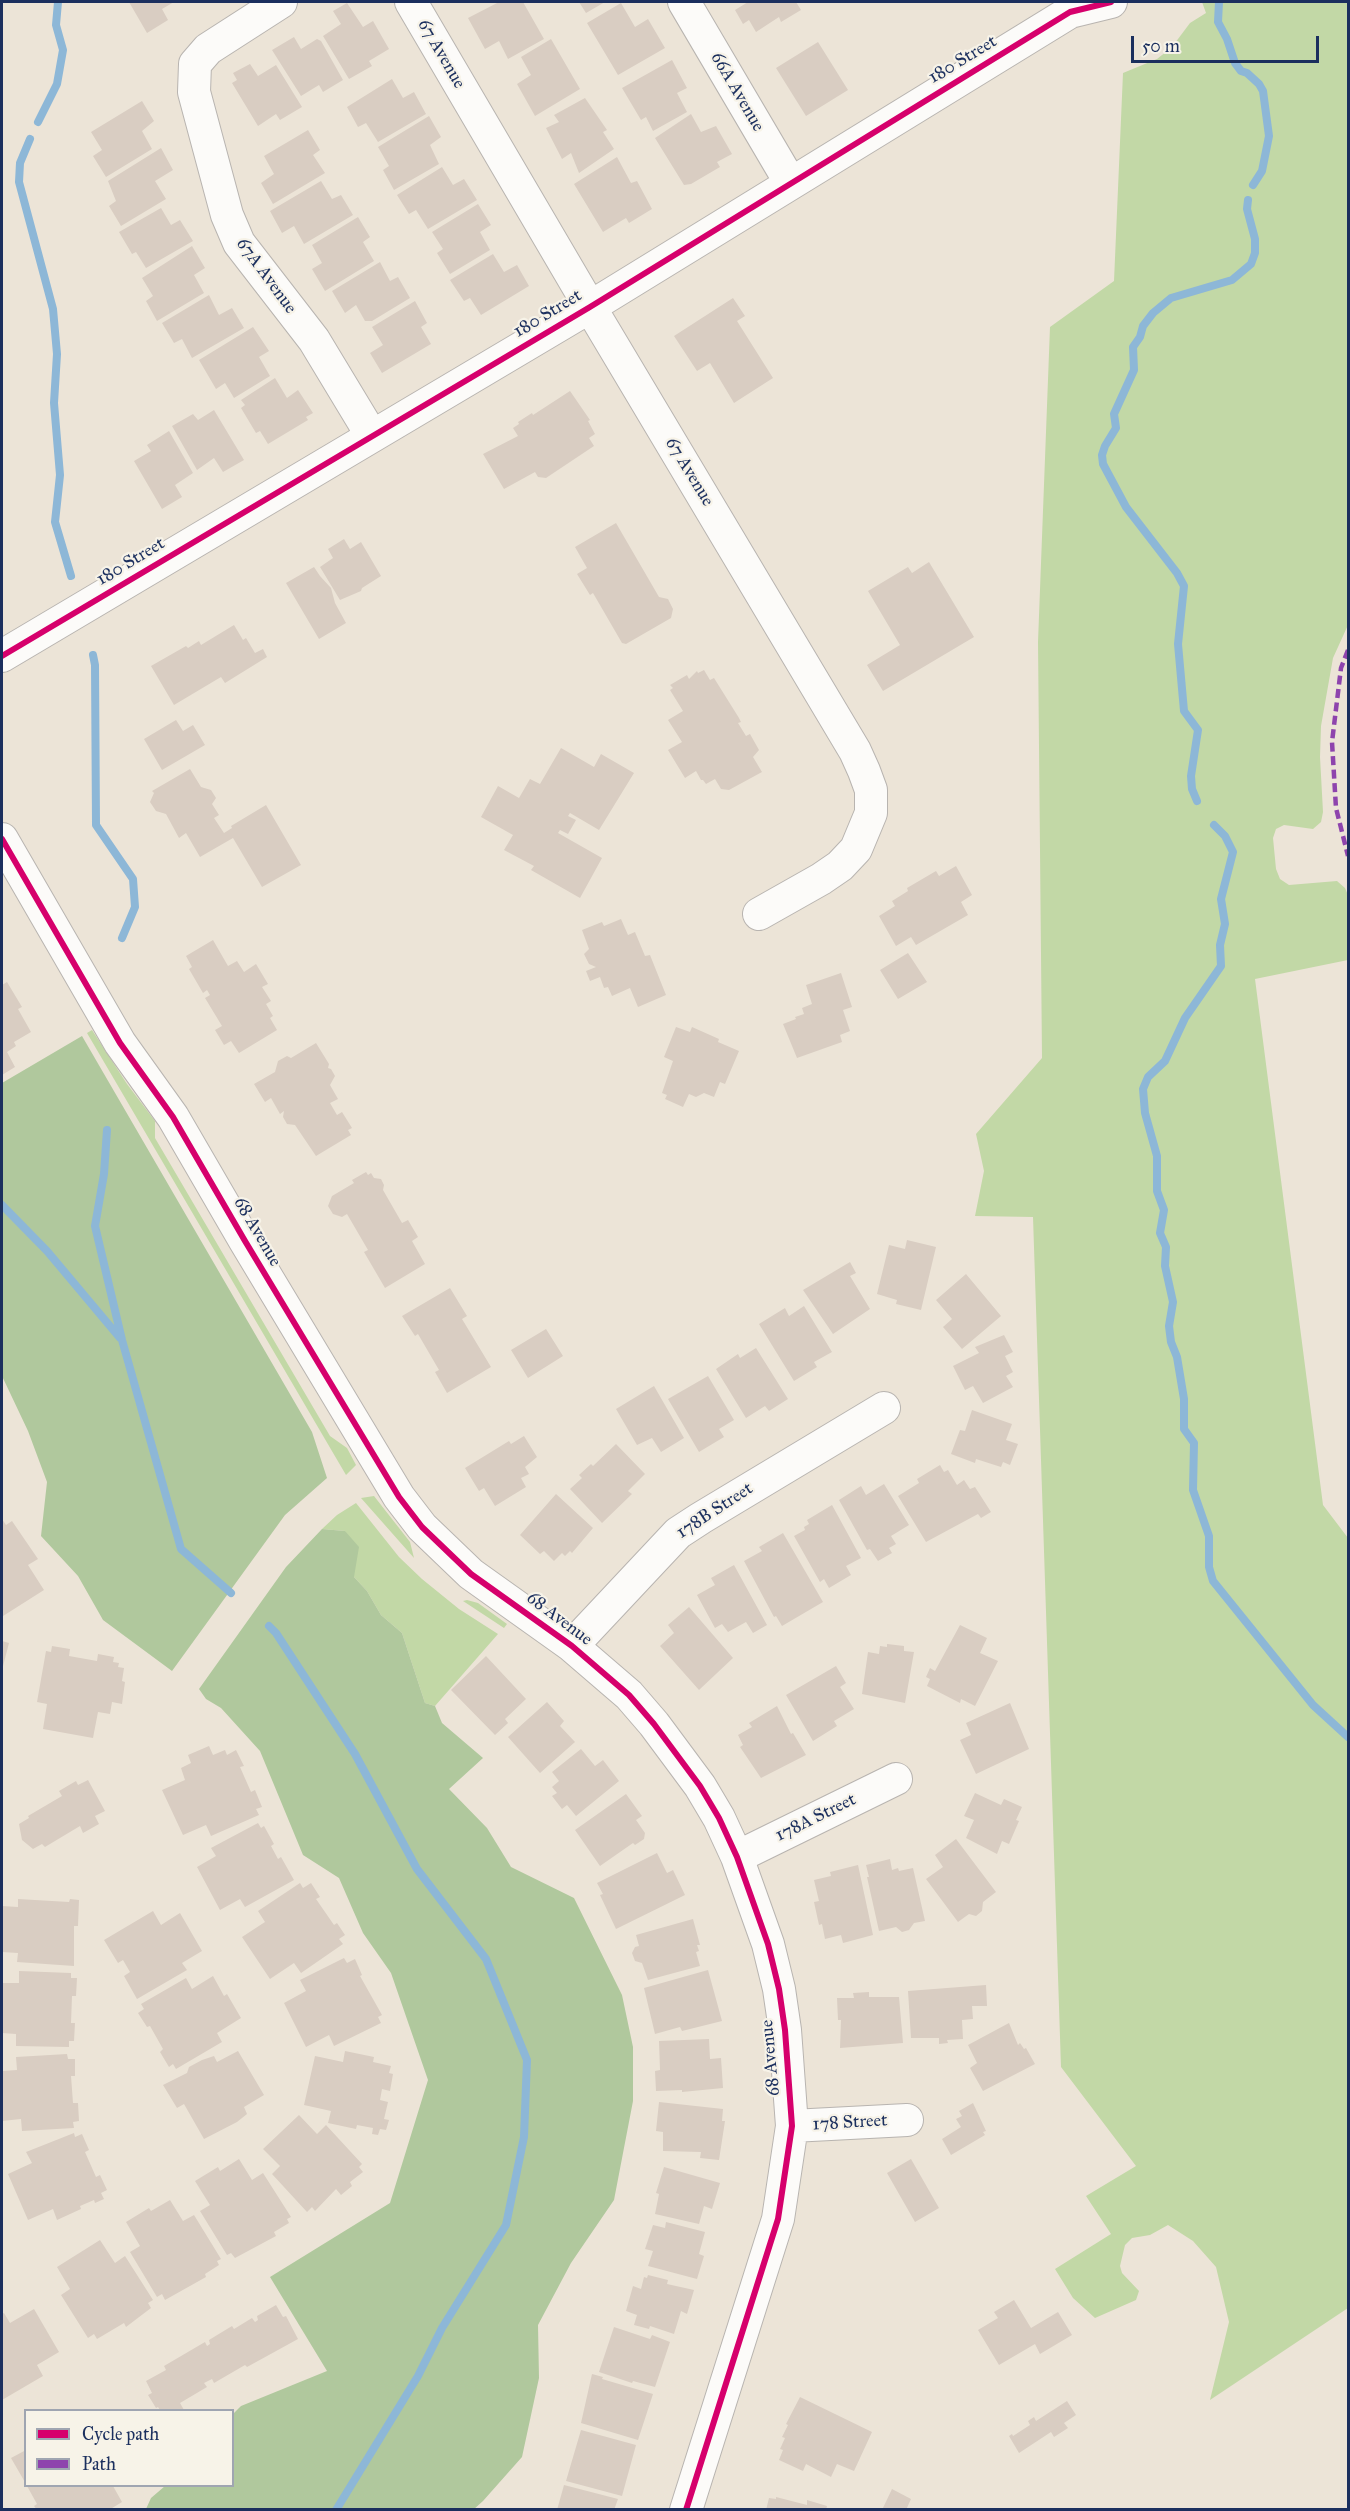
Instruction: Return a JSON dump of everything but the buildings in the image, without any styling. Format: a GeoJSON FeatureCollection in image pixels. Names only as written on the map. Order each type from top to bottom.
{"type":"FeatureCollection","features":[{"type":"Feature","properties":{"kind":"street","name":"67A Avenue"},"geometry":{"type":"LineString","coordinates":[[281,2],[208,49],[195,64],[194,92],[227,215],[239,243],[314,340],[372,436]]}},
{"type":"Feature","properties":{"kind":"street","name":"67 Avenue"},"geometry":{"type":"LineString","coordinates":[[411,2],[855,751],[871,790],[871,813],[856,849],[840,866],[821,879],[759,914]]}},
{"type":"Feature","properties":{"kind":"street","name":"66A Avenue"},"geometry":{"type":"LineString","coordinates":[[684,2],[790,182]]}},
{"type":"Feature","properties":{"kind":"street","name":"180 Street"},"geometry":{"type":"LineString","coordinates":[[2,656],[590,307],[1070,12],[1111,2]]}},
{"type":"Feature","properties":{"kind":"street","name":"68 Avenue"},"geometry":{"type":"LineString","coordinates":[[2,839],[120,1043],[174,1117],[250,1250],[399,1497],[422,1527],[471,1574],[572,1646],[629,1695],[654,1724],[700,1786],[719,1818],[737,1857],[768,1944],[778,1989],[785,2030],[792,2126],[778,2219],[686,2510]]}},
{"type":"Feature","properties":{"kind":"street","name":"178B Street"},"geometry":{"type":"LineString","coordinates":[[572,1646],[678,1533],[884,1408]]}},
{"type":"Feature","properties":{"kind":"street","name":"178A Street"},"geometry":{"type":"LineString","coordinates":[[737,1857],[896,1779]]}},
{"type":"Feature","properties":{"kind":"street","name":"178 Street"},"geometry":{"type":"LineString","coordinates":[[792,2126],[907,2120]]}},
{"type":"Feature","properties":{"kind":"green space"},"geometry":{"type":"Polygon","coordinates":[[[1202,2],[1348,2],[1348,625],[1333,658],[1321,726],[1323,812],[1321,822],[1313,829],[1284,825],[1276,829],[1273,838],[1276,869],[1280,879],[1289,885],[1337,881],[1345,888],[1348,895],[1348,960],[1255,979],[1323,1505],[1348,1538],[1348,2308],[1210,2400],[1229,2322],[1216,2267],[1193,2241],[1168,2225],[1150,2235],[1132,2238],[1125,2245],[1120,2266],[1122,2273],[1139,2291],[1136,2300],[1095,2318],[1073,2298],[1055,2269],[1111,2234],[1086,2196],[1136,2166],[1061,2067],[1033,1217],[975,1216],[984,1171],[976,1134],[1042,1058],[1038,642],[1050,327],[1114,281],[1123,73],[1157,59],[1172,47],[1190,23],[1206,13],[1202,2]]]}},
{"type":"Feature","properties":{"kind":"green space"},"geometry":{"type":"Polygon","coordinates":[[[92,1030],[127,1084],[155,1121],[155,1138],[330,1436],[347,1448],[356,1465],[346,1475],[87,1033],[92,1030]]]}},
{"type":"Feature","properties":{"kind":"green space"},"geometry":{"type":"Polygon","coordinates":[[[82,1036],[312,1432],[327,1478],[285,1515],[172,1671],[103,1620],[78,1576],[41,1536],[47,1482],[28,1431],[2,1376],[2,1083],[82,1036]]]}},
{"type":"Feature","properties":{"kind":"green space"},"geometry":{"type":"Polygon","coordinates":[[[374,1496],[410,1542],[414,1558],[361,1498],[374,1496]]]}},
{"type":"Feature","properties":{"kind":"green space"},"geometry":{"type":"Polygon","coordinates":[[[356,1503],[399,1557],[422,1579],[459,1609],[498,1634],[435,1706],[425,1703],[402,1633],[381,1615],[367,1591],[354,1577],[345,1531],[322,1529],[337,1515],[356,1503]]]}},
{"type":"Feature","properties":{"kind":"green space"},"geometry":{"type":"Polygon","coordinates":[[[322,1529],[345,1531],[359,1547],[354,1577],[367,1591],[381,1615],[402,1633],[425,1703],[435,1706],[442,1723],[483,1758],[449,1789],[487,1828],[511,1867],[574,1898],[622,1995],[633,2047],[633,2101],[614,2200],[571,2263],[538,2325],[539,2378],[522,2457],[473,2510],[146,2509],[151,2498],[164,2487],[234,2487],[234,2413],[241,2406],[327,2371],[270,2277],[390,2203],[428,2080],[391,1973],[363,1933],[339,1878],[303,1855],[260,1751],[221,1708],[206,1699],[199,1689],[286,1567],[322,1529]]]}},
{"type":"Feature","properties":{"kind":"green space"},"geometry":{"type":"Polygon","coordinates":[[[463,1601],[478,1603],[507,1624],[504,1628],[463,1601]]]}},
{"type":"Feature","properties":{"kind":"waterway"},"geometry":{"type":"LineString","coordinates":[[38,122],[57,84],[63,50],[56,25],[58,2]]}},
{"type":"Feature","properties":{"kind":"waterway"},"geometry":{"type":"LineString","coordinates":[[1219,2],[1218,22],[1227,39],[1235,63],[1241,71],[1247,73],[1259,84],[1263,91],[1269,136],[1262,171],[1253,185]]}},
{"type":"Feature","properties":{"kind":"waterway"},"geometry":{"type":"LineString","coordinates":[[30,139],[20,163],[19,182],[53,309],[57,354],[54,403],[60,475],[55,522],[71,576]]}},
{"type":"Feature","properties":{"kind":"waterway"},"geometry":{"type":"LineString","coordinates":[[1197,801],[1192,789],[1191,776],[1198,730],[1184,711],[1178,644],[1184,586],[1177,573],[1126,507],[1103,464],[1102,455],[1116,428],[1114,414],[1134,370],[1133,347],[1140,337],[1143,326],[1153,313],[1171,298],[1232,280],[1251,264],[1255,253],[1255,239],[1247,209],[1248,200]]}},
{"type":"Feature","properties":{"kind":"waterway"},"geometry":{"type":"LineString","coordinates":[[93,655],[95,665],[96,825],[133,879],[135,907],[122,938]]}},
{"type":"Feature","properties":{"kind":"waterway"},"geometry":{"type":"LineString","coordinates":[[1214,825],[1225,836],[1233,852],[1221,899],[1225,924],[1220,945],[1221,966],[1185,1018],[1165,1061],[1148,1077],[1143,1089],[1145,1113],[1157,1156],[1157,1191],[1164,1210],[1160,1233],[1166,1247],[1165,1266],[1173,1302],[1169,1326],[1171,1342],[1177,1357],[1184,1399],[1184,1429],[1194,1443],[1193,1490],[1209,1536],[1209,1567],[1213,1581],[1313,1705],[1348,1737]]}},
{"type":"Feature","properties":{"kind":"waterway"},"geometry":{"type":"LineString","coordinates":[[107,1130],[104,1174],[95,1226],[122,1340],[181,1549],[231,1593]]}},
{"type":"Feature","properties":{"kind":"waterway"},"geometry":{"type":"LineString","coordinates":[[2,1205],[47,1251],[120,1338]]}},
{"type":"Feature","properties":{"kind":"waterway"},"geometry":{"type":"LineString","coordinates":[[269,1626],[276,1633],[355,1754],[417,1869],[486,1959],[527,2060],[524,2137],[506,2225],[442,2328],[418,2376],[336,2510]]}},
{"type":"Feature","properties":{"kind":"marked path"},"geometry":{"type":"LineString","coordinates":[[1348,650],[1341,668],[1332,742],[1336,808],[1348,856]]}},
{"type":"Feature","properties":{"kind":"cycle path"},"geometry":{"type":"LineString","coordinates":[[2,656],[590,307],[1070,12],[1111,2]]}},
{"type":"Feature","properties":{"kind":"cycle path"},"geometry":{"type":"LineString","coordinates":[[2,839],[120,1043],[173,1117],[399,1497],[422,1527],[471,1574],[572,1646],[629,1695],[654,1724],[700,1786],[719,1818],[737,1857],[768,1944],[779,1989],[785,2030],[792,2126],[778,2219],[686,2510]]}}]}
